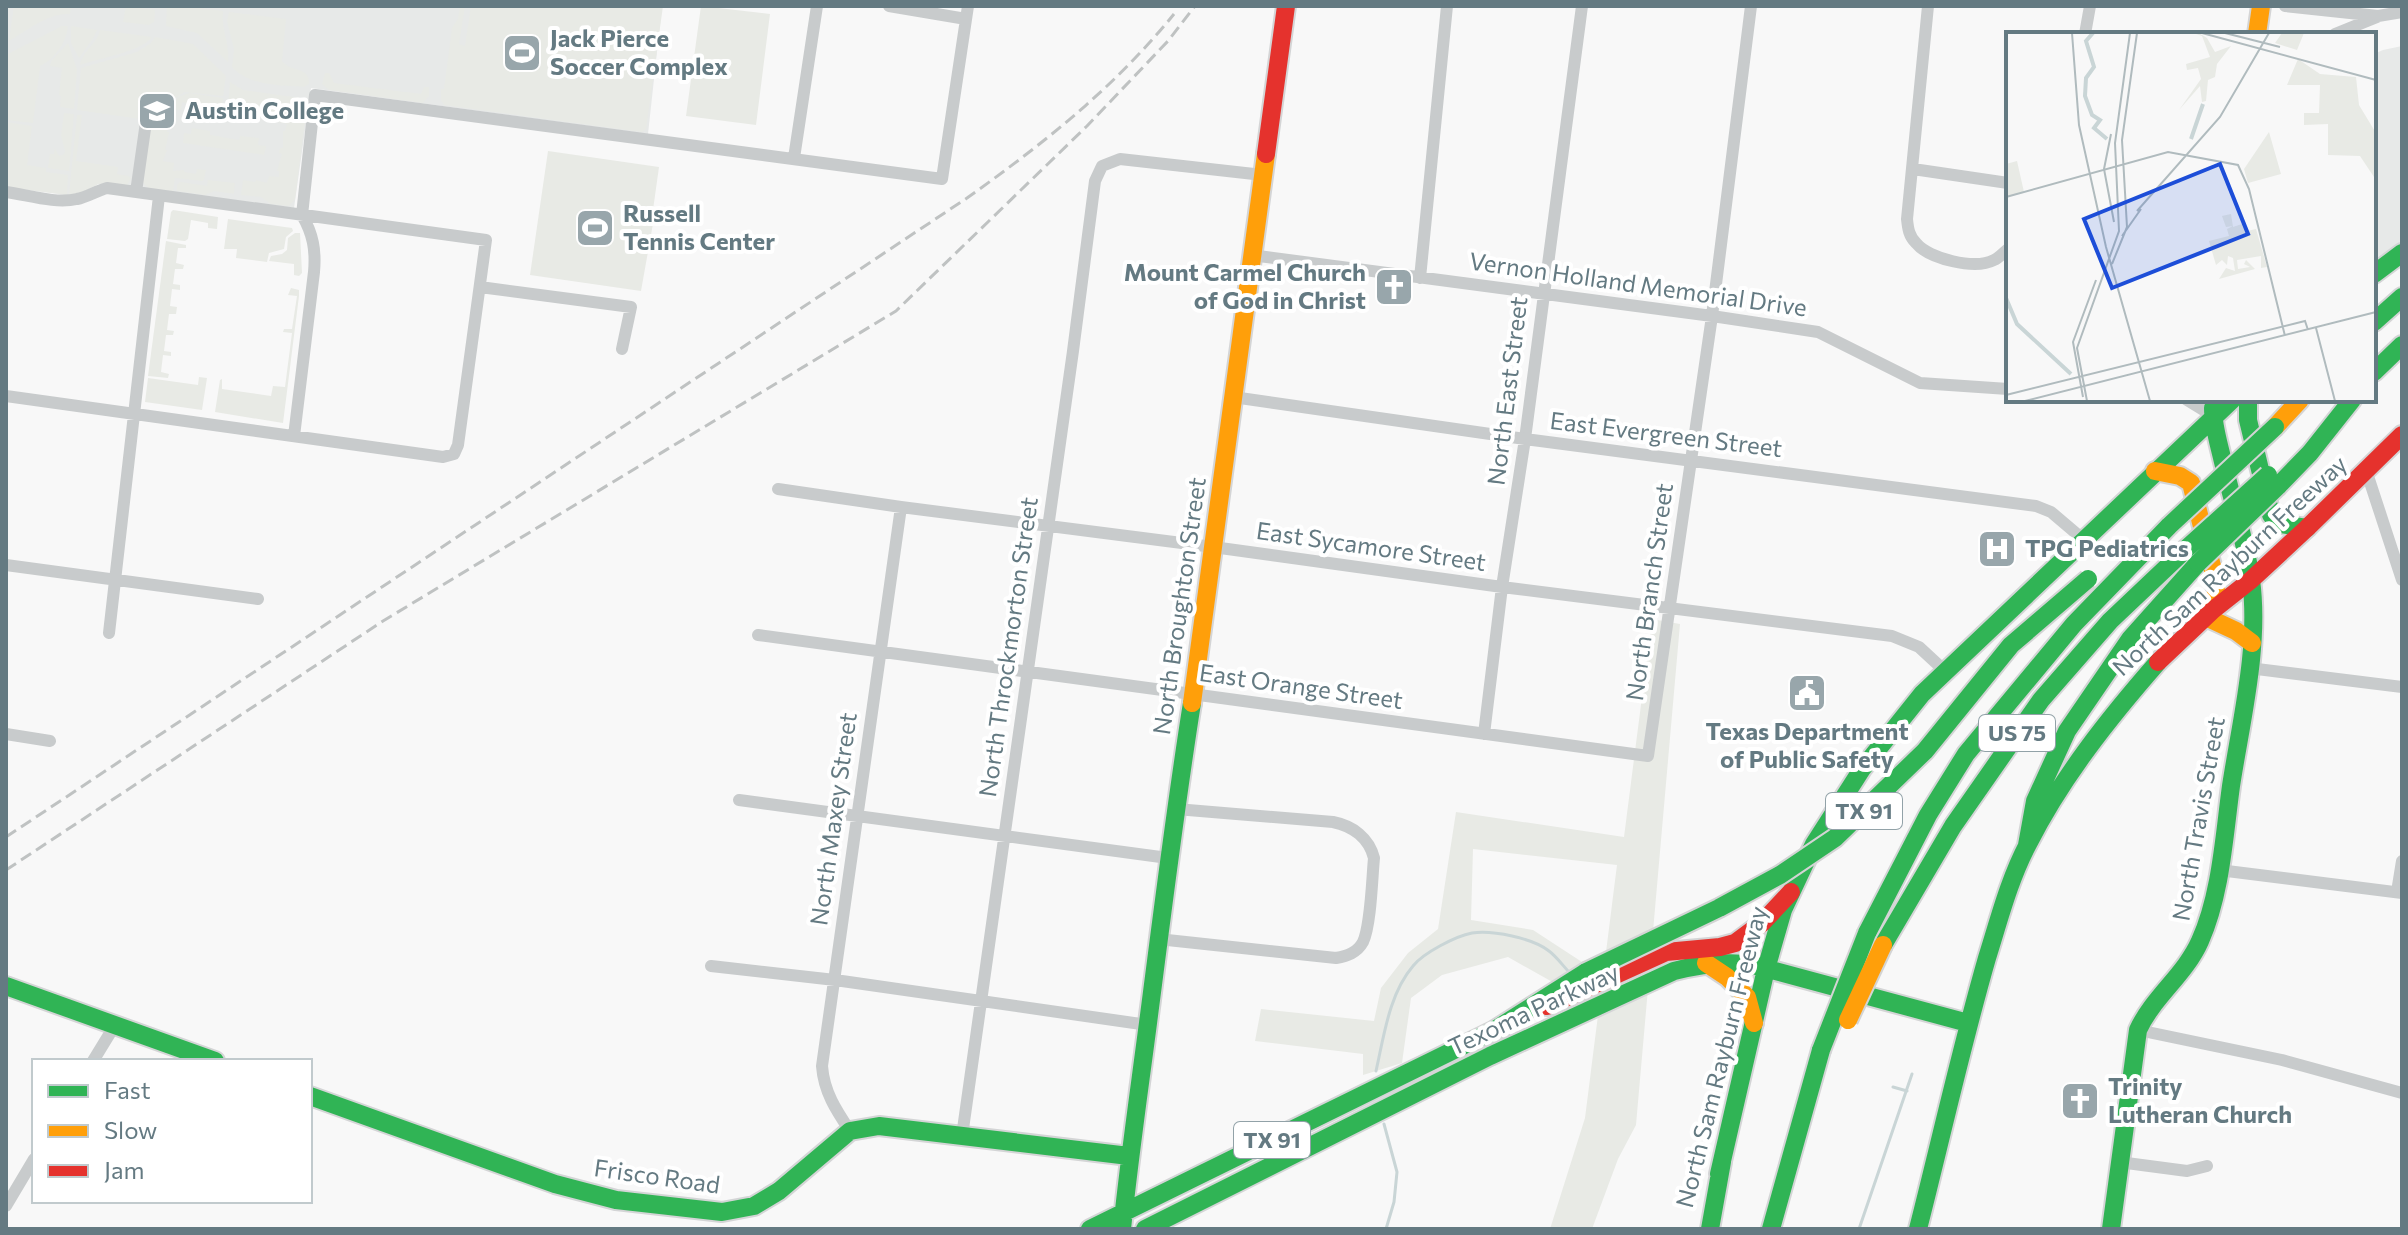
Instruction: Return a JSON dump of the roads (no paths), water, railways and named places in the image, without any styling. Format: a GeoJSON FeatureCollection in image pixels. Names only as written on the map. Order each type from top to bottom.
{"type":"FeatureCollection","features":[{"type":"Feature","properties":{"kind":"main road","name":"North Broughton Street"},"geometry":{"type":"LineString","coordinates":[[1122,1221],[1168,858],[1193,695],[1286,6]]}},
{"type":"Feature","properties":{"kind":"main road"},"geometry":{"type":"LineString","coordinates":[[2257,32],[2261,6]]}},
{"type":"Feature","properties":{"kind":"main road"},"geometry":{"type":"LineString","coordinates":[[2376,271],[2402,245]]}},
{"type":"Feature","properties":{"kind":"main road"},"geometry":{"type":"LineString","coordinates":[[2376,272],[2402,253]]}},
{"type":"Feature","properties":{"kind":"main road"},"geometry":{"type":"LineString","coordinates":[[2376,320],[2402,297]]}},
{"type":"Feature","properties":{"kind":"main road"},"geometry":{"type":"LineString","coordinates":[[2376,370],[2402,345]]}},
{"type":"Feature","properties":{"kind":"main road"},"geometry":{"type":"LineString","coordinates":[[2248,402],[2248,420],[2271,515],[2281,524],[2307,528]]}},
{"type":"Feature","properties":{"kind":"main road","name":"North Sam Rayburn Freeway"},"geometry":{"type":"LineString","coordinates":[[1771,1229],[1867,933],[1910,846],[1951,775],[2052,648],[2130,563],[2298,402]]}},
{"type":"Feature","properties":{"kind":"main road","name":"North Sam Rayburn Freeway"},"geometry":{"type":"LineString","coordinates":[[1786,1229],[1828,1053],[1883,945],[1953,826],[2041,700],[2110,621],[2192,556],[2273,480],[2343,402]]}},
{"type":"Feature","properties":{"kind":"main road"},"geometry":{"type":"LineString","coordinates":[[2273,480],[2310,453],[2350,402]]}},
{"type":"Feature","properties":{"kind":"main road","name":"North Sam Rayburn Freeway"},"geometry":{"type":"LineString","coordinates":[[1703,1229],[1783,910],[1814,844],[1862,769],[1922,694],[2155,471],[2213,408]]}},
{"type":"Feature","properties":{"kind":"main road","name":"North Travis Street"},"geometry":{"type":"LineString","coordinates":[[2111,1229],[2138,1030],[2147,1010],[2160,998],[2199,944],[2209,919],[2249,668],[2252,643],[2251,580],[2213,408]]}},
{"type":"Feature","properties":{"kind":"main road","name":"North Sam Rayburn Freeway"},"geometry":{"type":"LineString","coordinates":[[1918,1229],[1968,1023],[2014,873],[2027,845],[2084,752],[2158,662],[2307,528],[2402,435]]}},
{"type":"Feature","properties":{"kind":"main road"},"geometry":{"type":"LineString","coordinates":[[2155,471],[2180,476],[2191,483],[2215,578],[2216,592],[2210,614],[2252,643]]}},
{"type":"Feature","properties":{"kind":"main road"},"geometry":{"type":"LineString","coordinates":[[2027,845],[2035,801],[2067,731],[2192,556]]}},
{"type":"Feature","properties":{"kind":"main road","name":"TX 91"},"geometry":{"type":"LineString","coordinates":[[1490,1033],[1586,972],[1756,888],[1835,838],[1925,751],[2011,645],[2088,579],[2130,563]]}},
{"type":"Feature","properties":{"kind":"main road","name":"Texoma Parkway"},"geometry":{"type":"LineString","coordinates":[[1090,1229],[1122,1221],[1490,1033],[1635,965],[1666,952],[1735,943],[1749,935],[1791,892]]}},
{"type":"Feature","properties":{"kind":"main road","name":"Texoma Parkway"},"geometry":{"type":"LineString","coordinates":[[1145,1229],[1490,1056],[1674,971],[1725,961],[1968,1023]]}},
{"type":"Feature","properties":{"kind":"main road"},"geometry":{"type":"LineString","coordinates":[[1706,963],[1727,977],[1747,997],[1754,1023]]}},
{"type":"Feature","properties":{"kind":"main road"},"geometry":{"type":"LineString","coordinates":[[6,986],[209,1059]]}},
{"type":"Feature","properties":{"kind":"main road"},"geometry":{"type":"LineString","coordinates":[[1423,1067],[1423,1089]]}},
{"type":"Feature","properties":{"kind":"main road","name":"Frisco Road"},"geometry":{"type":"LineString","coordinates":[[312,1097],[555,1184],[616,1200],[722,1212],[754,1206],[779,1191],[850,1131]]}},
{"type":"Feature","properties":{"kind":"main road"},"geometry":{"type":"LineString","coordinates":[[850,1131],[879,1126],[1129,1156]]}},
{"type":"Feature","properties":{"kind":"main road"},"geometry":{"type":"LineString","coordinates":[[1710,1229],[1722,1162]]}},
{"type":"Feature","properties":{"kind":"street"},"geometry":{"type":"LineString","coordinates":[[794,158],[817,6]]}},
{"type":"Feature","properties":{"kind":"street"},"geometry":{"type":"LineString","coordinates":[[294,436],[315,254],[312,232],[302,215],[315,95],[942,179],[967,13],[889,6]]}},
{"type":"Feature","properties":{"kind":"street"},"geometry":{"type":"LineString","coordinates":[[1420,278],[1447,6]]}},
{"type":"Feature","properties":{"kind":"street","name":"North East Street"},"geometry":{"type":"LineString","coordinates":[[1484,734],[1582,6]]}},
{"type":"Feature","properties":{"kind":"street","name":"North Branch Street"},"geometry":{"type":"LineString","coordinates":[[1648,756],[1712,316],[1751,6]]}},
{"type":"Feature","properties":{"kind":"street"},"geometry":{"type":"LineString","coordinates":[[1928,6],[1907,219],[1910,235],[1918,246],[1950,261],[1981,264],[1996,260],[2006,246]]}},
{"type":"Feature","properties":{"kind":"street"},"geometry":{"type":"LineString","coordinates":[[2085,32],[2090,6]]}},
{"type":"Feature","properties":{"kind":"street"},"geometry":{"type":"LineString","coordinates":[[2285,6],[2378,16]]}},
{"type":"Feature","properties":{"kind":"street"},"geometry":{"type":"LineString","coordinates":[[2340,32],[2378,16],[2402,12]]}},
{"type":"Feature","properties":{"kind":"street"},"geometry":{"type":"LineString","coordinates":[[136,192],[146,122]]}},
{"type":"Feature","properties":{"kind":"street","name":"North Throckmorton Street"},"geometry":{"type":"LineString","coordinates":[[962,1136],[1095,181],[1102,166],[1120,159],[1263,175]]}},
{"type":"Feature","properties":{"kind":"street"},"geometry":{"type":"LineString","coordinates":[[1913,169],[2006,183]]}},
{"type":"Feature","properties":{"kind":"street"},"geometry":{"type":"LineString","coordinates":[[6,192],[65,200],[80,199],[107,188],[486,240],[458,445],[454,454],[443,457],[6,396]]}},
{"type":"Feature","properties":{"kind":"street"},"geometry":{"type":"LineString","coordinates":[[109,633],[159,196]]}},
{"type":"Feature","properties":{"kind":"street","name":"Vernon Holland Memorial Drive"},"geometry":{"type":"LineString","coordinates":[[1251,255],[1818,332],[1920,383],[2006,389]]}},
{"type":"Feature","properties":{"kind":"street"},"geometry":{"type":"LineString","coordinates":[[480,287],[631,307],[622,349]]}},
{"type":"Feature","properties":{"kind":"street","name":"East Evergreen Street"},"geometry":{"type":"LineString","coordinates":[[1233,397],[2036,506],[2058,517],[2084,540]]}},
{"type":"Feature","properties":{"kind":"street"},"geometry":{"type":"LineString","coordinates":[[2194,402],[2213,408]]}},
{"type":"Feature","properties":{"kind":"street"},"geometry":{"type":"LineString","coordinates":[[2366,470],[2402,580]]}},
{"type":"Feature","properties":{"kind":"street","name":"East Sycamore Street"},"geometry":{"type":"LineString","coordinates":[[778,489],[1502,587],[1892,636],[1919,647],[1946,672]]}},
{"type":"Feature","properties":{"kind":"street","name":"North Maxey Street"},"geometry":{"type":"LineString","coordinates":[[850,1131],[829,1097],[822,1066],[901,507]]}},
{"type":"Feature","properties":{"kind":"street"},"geometry":{"type":"LineString","coordinates":[[6,565],[258,599]]}},
{"type":"Feature","properties":{"kind":"street","name":"East Orange Street"},"geometry":{"type":"LineString","coordinates":[[758,635],[1648,756]]}},
{"type":"Feature","properties":{"kind":"street"},"geometry":{"type":"LineString","coordinates":[[2249,668],[2402,687]]}},
{"type":"Feature","properties":{"kind":"street"},"geometry":{"type":"LineString","coordinates":[[6,734],[50,741]]}},
{"type":"Feature","properties":{"kind":"street"},"geometry":{"type":"LineString","coordinates":[[739,800],[1168,858]]}},
{"type":"Feature","properties":{"kind":"street"},"geometry":{"type":"LineString","coordinates":[[1158,939],[1336,958],[1357,950],[1366,932],[1374,858],[1371,847],[1351,828],[1333,822],[1176,809]]}},
{"type":"Feature","properties":{"kind":"street"},"geometry":{"type":"LineString","coordinates":[[2219,870],[2400,893],[2402,861]]}},
{"type":"Feature","properties":{"kind":"street"},"geometry":{"type":"LineString","coordinates":[[711,966],[835,980],[1148,1025]]}},
{"type":"Feature","properties":{"kind":"street"},"geometry":{"type":"LineString","coordinates":[[94,1059],[115,1025]]}},
{"type":"Feature","properties":{"kind":"street"},"geometry":{"type":"LineString","coordinates":[[2138,1030],[2282,1060],[2402,1093]]}},
{"type":"Feature","properties":{"kind":"street"},"geometry":{"type":"LineString","coordinates":[[6,1206],[32,1162]]}},
{"type":"Feature","properties":{"kind":"street"},"geometry":{"type":"LineString","coordinates":[[2119,1162],[2187,1171],[2207,1166]]}},
{"type":"Feature","properties":{"kind":"waterway"},"geometry":{"type":"LineString","coordinates":[[1376,1071],[1388,1016],[1398,989],[1418,961],[1449,941],[1480,932],[1523,939],[1549,951],[1570,973]]}},
{"type":"Feature","properties":{"kind":"waterway"},"geometry":{"type":"LineString","coordinates":[[1859,1229],[1912,1074]]}},
{"type":"Feature","properties":{"kind":"waterway"},"geometry":{"type":"LineString","coordinates":[[1893,1087],[1907,1091]]}},
{"type":"Feature","properties":{"kind":"waterway"},"geometry":{"type":"LineString","coordinates":[[1384,1124],[1397,1172],[1394,1202],[1386,1229]]}},
{"type":"Feature","properties":{"kind":"railway"},"geometry":{"type":"LineString","coordinates":[[6,870],[383,621],[896,311],[1087,126],[1168,41],[1195,6]]}},
{"type":"Feature","properties":{"kind":"railway"},"geometry":{"type":"LineString","coordinates":[[6,837],[967,198],[1023,157],[1103,90],[1174,14]]}},
{"type":"Feature","properties":{"kind":"place","name":"Jack Pierce Soccer Complex"},"geometry":{"type":"Point","coordinates":[522,53]}},
{"type":"Feature","properties":{"kind":"place","name":"Austin College"},"geometry":{"type":"Point","coordinates":[157,111]}},
{"type":"Feature","properties":{"kind":"place","name":"Russell Tennis Center"},"geometry":{"type":"Point","coordinates":[595,228]}},
{"type":"Feature","properties":{"kind":"place","name":"Mount Carmel Church of God in Christ"},"geometry":{"type":"Point","coordinates":[1394,287]}},
{"type":"Feature","properties":{"kind":"place","name":"TPG Pediatrics"},"geometry":{"type":"Point","coordinates":[1997,549]}},
{"type":"Feature","properties":{"kind":"place","name":"Texas Department of Public Safety"},"geometry":{"type":"Point","coordinates":[1807,693]}},
{"type":"Feature","properties":{"kind":"place","name":"Trinity Lutheran Church"},"geometry":{"type":"Point","coordinates":[2080,1101]}}]}
